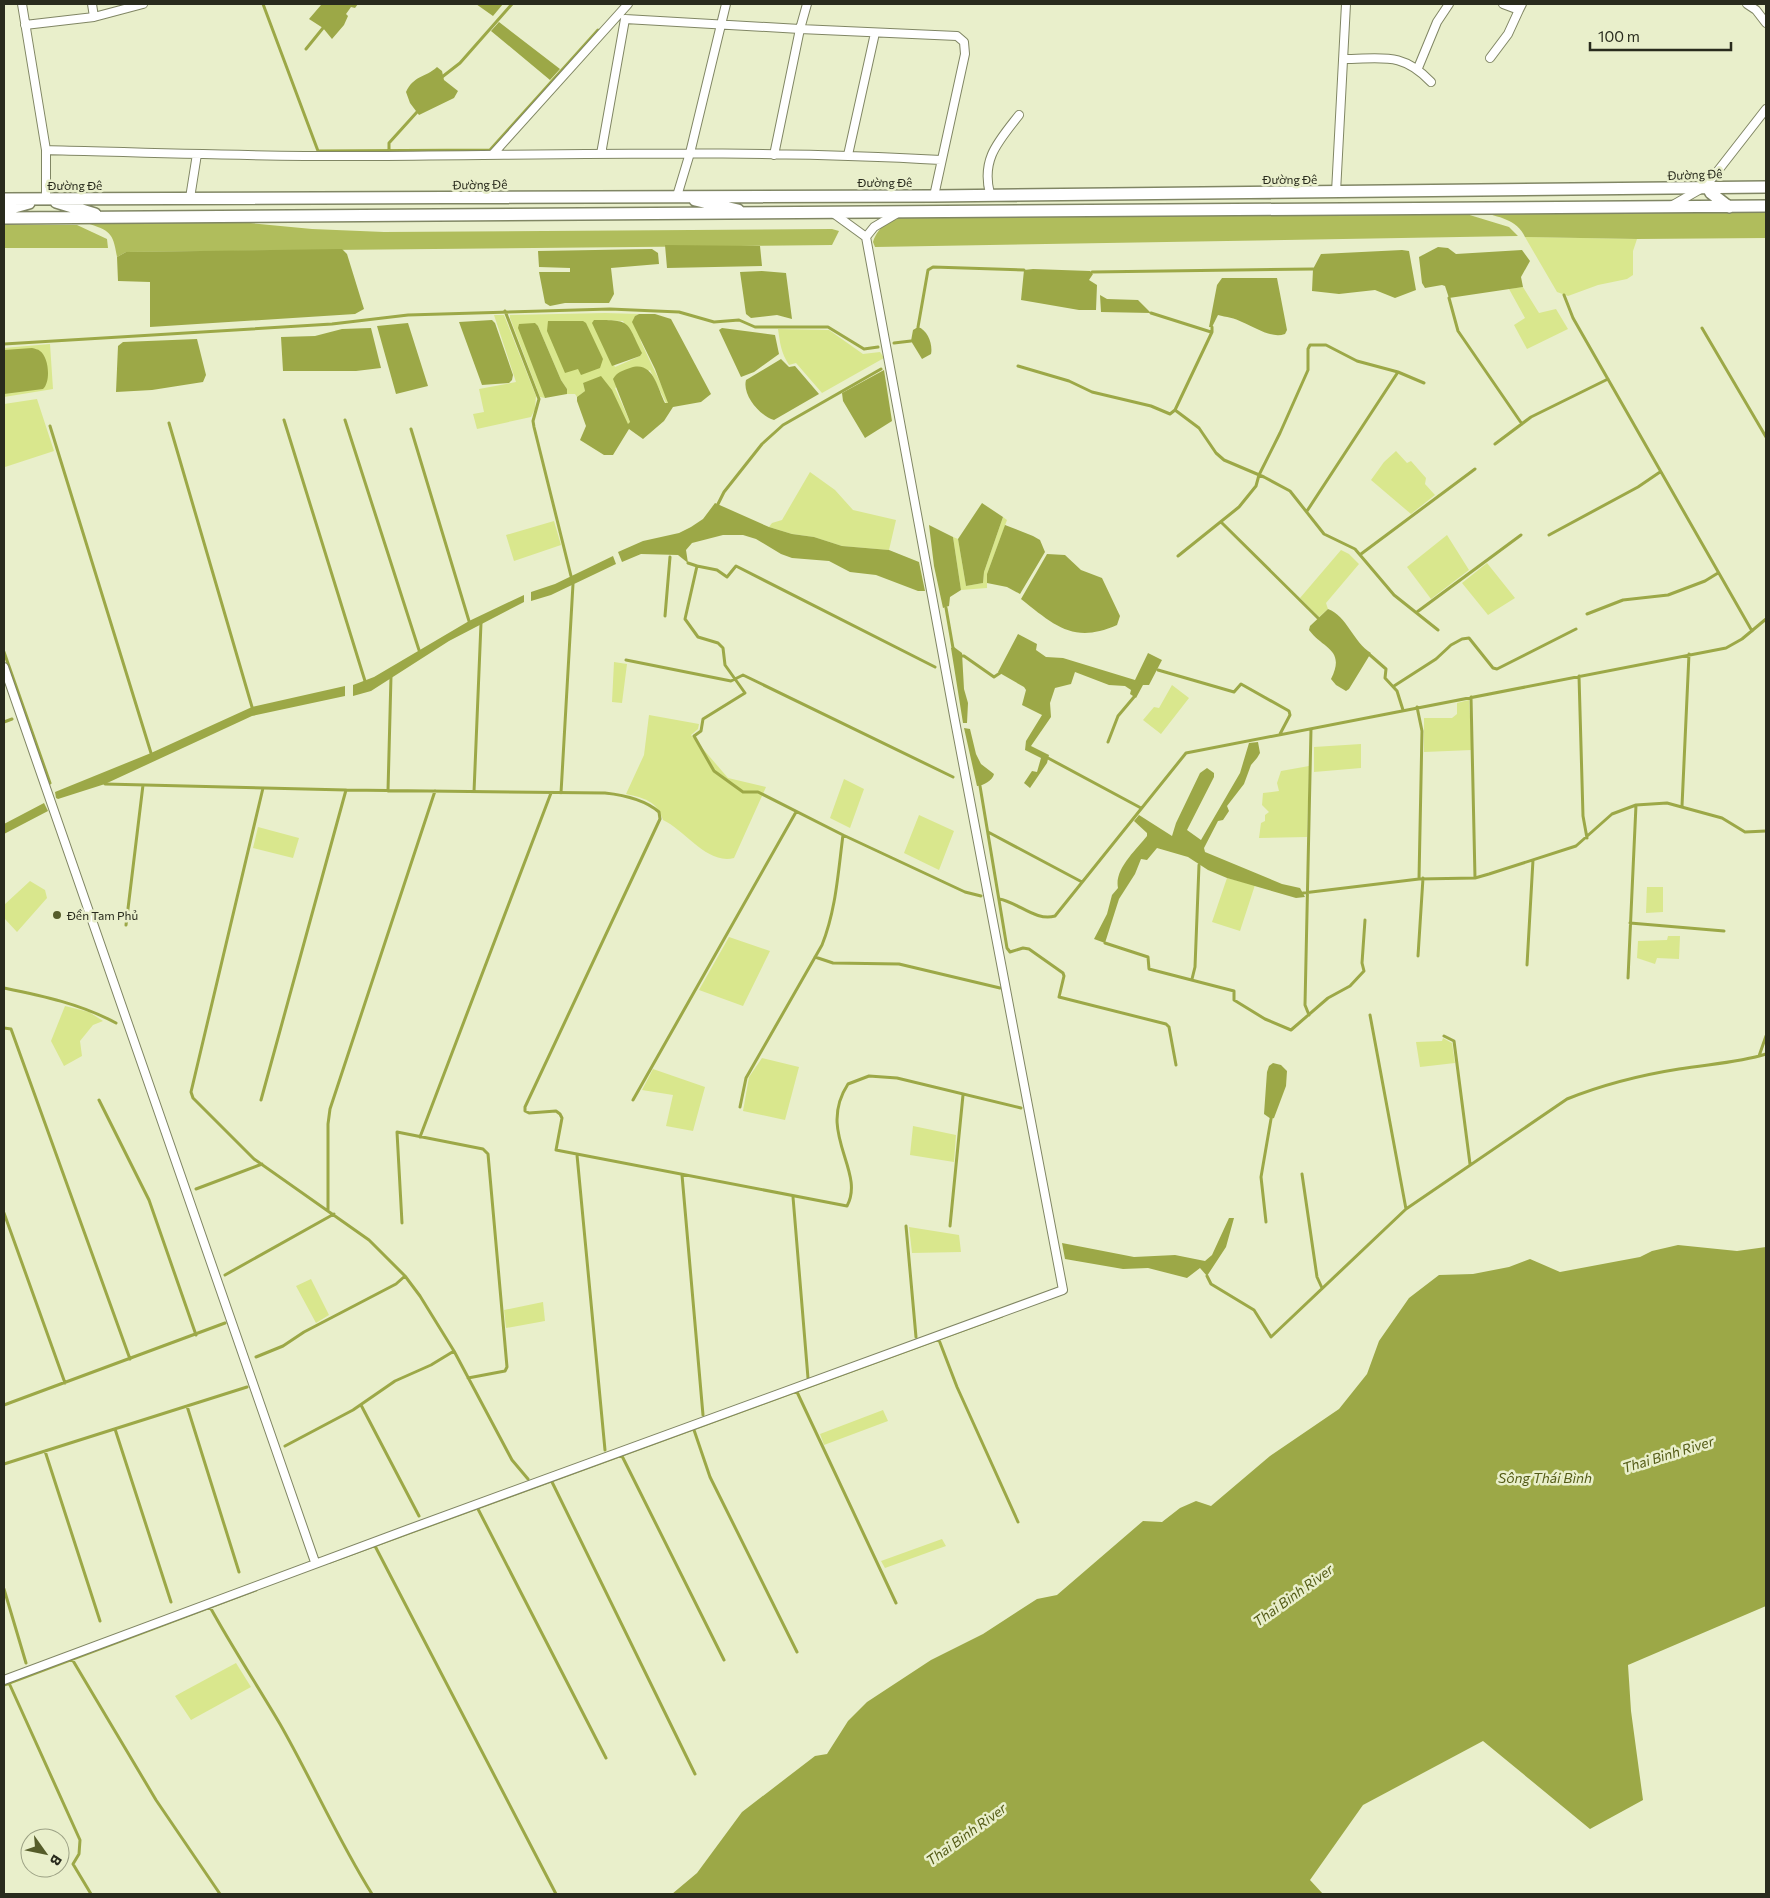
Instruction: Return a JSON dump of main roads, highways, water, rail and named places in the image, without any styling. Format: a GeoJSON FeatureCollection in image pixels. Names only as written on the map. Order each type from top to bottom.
{"type":"FeatureCollection","features":[{"type":"Feature","properties":{"kind":"water"},"geometry":{"type":"Polygon","coordinates":[[[358,4],[355,8],[351,7],[346,14],[348,16],[344,25],[332,39],[323,28],[309,19],[321,5],[358,4]]]}},
{"type":"Feature","properties":{"kind":"water"},"geometry":{"type":"Polygon","coordinates":[[[476,4],[503,4],[493,16],[476,4]]]}},
{"type":"Feature","properties":{"kind":"water"},"geometry":{"type":"Polygon","coordinates":[[[499,22],[560,69],[550,80],[491,31],[499,22]]]}},
{"type":"Feature","properties":{"kind":"water"},"geometry":{"type":"Polygon","coordinates":[[[437,67],[442,71],[444,80],[458,91],[454,98],[419,115],[410,103],[406,92],[413,82],[437,67]]]}},
{"type":"Feature","properties":{"kind":"water"},"geometry":{"type":"Polygon","coordinates":[[[665,245],[760,246],[762,266],[667,268],[665,245]]]}},
{"type":"Feature","properties":{"kind":"water"},"geometry":{"type":"Polygon","coordinates":[[[1438,247],[1448,248],[1456,254],[1522,250],[1530,261],[1521,277],[1523,287],[1449,298],[1445,286],[1425,288],[1422,283],[1419,257],[1438,247]]]}},
{"type":"Feature","properties":{"kind":"water"},"geometry":{"type":"Polygon","coordinates":[[[342,249],[347,254],[364,309],[355,314],[150,327],[150,282],[118,281],[117,257],[126,252],[342,249]]]}},
{"type":"Feature","properties":{"kind":"water"},"geometry":{"type":"Polygon","coordinates":[[[652,249],[658,253],[659,264],[611,268],[614,294],[609,303],[565,303],[550,306],[545,303],[539,272],[570,272],[570,268],[539,267],[538,251],[652,249]]]}},
{"type":"Feature","properties":{"kind":"water"},"geometry":{"type":"Polygon","coordinates":[[[1409,251],[1416,290],[1395,298],[1375,290],[1339,294],[1312,291],[1313,269],[1321,254],[1409,251]]]}},
{"type":"Feature","properties":{"kind":"water"},"geometry":{"type":"Polygon","coordinates":[[[1024,270],[1090,271],[1093,274],[1089,280],[1097,285],[1096,310],[1079,310],[1021,300],[1024,270]]]}},
{"type":"Feature","properties":{"kind":"water"},"geometry":{"type":"Polygon","coordinates":[[[740,272],[786,273],[792,319],[777,315],[751,318],[746,314],[740,272]]]}},
{"type":"Feature","properties":{"kind":"water"},"geometry":{"type":"Polygon","coordinates":[[[1222,278],[1277,278],[1287,330],[1285,334],[1269,334],[1236,320],[1218,315],[1212,327],[1209,327],[1217,285],[1222,278]]]}},
{"type":"Feature","properties":{"kind":"water"},"geometry":{"type":"Polygon","coordinates":[[[1100,295],[1107,299],[1138,300],[1151,313],[1101,312],[1100,295]]]}},
{"type":"Feature","properties":{"kind":"water"},"geometry":{"type":"Polygon","coordinates":[[[639,314],[655,314],[671,319],[711,394],[701,402],[673,407],[664,421],[643,439],[629,429],[613,455],[604,455],[580,440],[586,426],[577,397],[585,391],[583,383],[601,376],[612,390],[628,424],[630,422],[613,379],[620,372],[638,367],[649,371],[665,403],[668,403],[655,369],[632,322],[635,316],[639,314]]]}},
{"type":"Feature","properties":{"kind":"water"},"geometry":{"type":"Polygon","coordinates":[[[492,320],[495,323],[513,375],[509,383],[482,385],[459,322],[492,320]]]}},
{"type":"Feature","properties":{"kind":"water"},"geometry":{"type":"Polygon","coordinates":[[[594,320],[615,321],[626,324],[630,328],[642,353],[640,356],[612,366],[592,323],[594,320]]]}},
{"type":"Feature","properties":{"kind":"water"},"geometry":{"type":"Polygon","coordinates":[[[548,321],[583,321],[586,323],[603,359],[600,368],[581,375],[578,369],[565,373],[547,331],[548,321]]]}},
{"type":"Feature","properties":{"kind":"water"},"geometry":{"type":"Polygon","coordinates":[[[408,323],[428,386],[396,394],[377,326],[408,323]]]}},
{"type":"Feature","properties":{"kind":"water"},"geometry":{"type":"Polygon","coordinates":[[[535,323],[567,389],[567,394],[545,398],[518,328],[519,324],[535,323]]]}},
{"type":"Feature","properties":{"kind":"water"},"geometry":{"type":"Polygon","coordinates":[[[918,327],[925,331],[931,346],[931,354],[922,359],[911,341],[913,330],[918,327]]]}},
{"type":"Feature","properties":{"kind":"water"},"geometry":{"type":"Polygon","coordinates":[[[371,328],[381,368],[356,371],[283,371],[281,337],[315,336],[342,329],[371,328]]]}},
{"type":"Feature","properties":{"kind":"water"},"geometry":{"type":"Polygon","coordinates":[[[722,328],[775,335],[779,354],[754,372],[741,377],[719,330],[722,328]]]}},
{"type":"Feature","properties":{"kind":"water"},"geometry":{"type":"Polygon","coordinates":[[[197,339],[206,375],[203,382],[152,390],[116,392],[118,346],[123,342],[197,339]]]}},
{"type":"Feature","properties":{"kind":"water"},"geometry":{"type":"Polygon","coordinates":[[[32,348],[39,350],[45,358],[48,370],[46,386],[43,389],[4,394],[4,350],[32,348]]]}},
{"type":"Feature","properties":{"kind":"water"},"geometry":{"type":"Polygon","coordinates":[[[781,359],[789,367],[795,366],[819,394],[774,420],[758,410],[749,398],[745,386],[746,380],[781,359]]]}},
{"type":"Feature","properties":{"kind":"water"},"geometry":{"type":"Polygon","coordinates":[[[884,370],[892,421],[865,438],[843,401],[842,393],[884,370]]]}},
{"type":"Feature","properties":{"kind":"water"},"geometry":{"type":"Polygon","coordinates":[[[715,503],[769,527],[792,534],[814,537],[842,546],[889,550],[919,562],[925,591],[918,591],[876,575],[850,572],[829,561],[792,558],[781,554],[756,539],[743,535],[723,535],[692,543],[686,550],[688,563],[678,555],[641,554],[622,562],[618,552],[643,541],[679,533],[691,527],[703,519],[715,503]]]}},
{"type":"Feature","properties":{"kind":"water"},"geometry":{"type":"Polygon","coordinates":[[[982,503],[1003,517],[984,572],[983,583],[966,586],[958,539],[982,503]]]}},
{"type":"Feature","properties":{"kind":"water"},"geometry":{"type":"Polygon","coordinates":[[[929,525],[953,537],[961,590],[950,597],[949,606],[943,608],[934,566],[929,525]]]}},
{"type":"Feature","properties":{"kind":"water"},"geometry":{"type":"Polygon","coordinates":[[[1005,525],[1040,540],[1045,552],[1020,594],[1007,587],[987,583],[987,574],[1005,525]]]}},
{"type":"Feature","properties":{"kind":"water"},"geometry":{"type":"Polygon","coordinates":[[[1047,554],[1065,555],[1081,570],[1102,578],[1120,616],[1117,625],[1089,633],[1077,632],[1055,624],[1021,599],[1047,554]]]}},
{"type":"Feature","properties":{"kind":"water"},"geometry":{"type":"Polygon","coordinates":[[[613,556],[616,564],[551,595],[531,601],[531,592],[555,584],[613,556]]]}},
{"type":"Feature","properties":{"kind":"water"},"geometry":{"type":"Polygon","coordinates":[[[524,595],[524,602],[449,641],[371,691],[353,696],[353,685],[374,677],[469,621],[524,595]]]}},
{"type":"Feature","properties":{"kind":"water"},"geometry":{"type":"Polygon","coordinates":[[[1328,609],[1340,617],[1359,642],[1371,653],[1346,691],[1336,685],[1331,679],[1336,661],[1331,650],[1309,630],[1310,626],[1328,609]]]}},
{"type":"Feature","properties":{"kind":"water"},"geometry":{"type":"Polygon","coordinates":[[[1018,634],[1037,644],[1036,650],[1046,657],[1063,658],[1135,680],[1148,653],[1162,660],[1149,685],[1143,685],[1136,698],[1130,694],[1131,690],[1125,686],[1109,685],[1075,672],[1071,684],[1055,688],[1050,703],[1051,717],[1031,746],[1049,755],[1047,763],[1030,788],[1024,783],[1032,771],[1037,772],[1041,758],[1025,750],[1026,741],[1042,715],[1022,705],[1026,690],[1024,687],[998,672],[1018,634]]]}},
{"type":"Feature","properties":{"kind":"water"},"geometry":{"type":"Polygon","coordinates":[[[954,647],[962,653],[964,689],[968,703],[967,723],[963,723],[951,648],[954,647]]]}},
{"type":"Feature","properties":{"kind":"water"},"geometry":{"type":"Polygon","coordinates":[[[345,686],[345,696],[252,716],[105,784],[58,799],[56,798],[55,792],[151,753],[252,707],[345,686]]]}},
{"type":"Feature","properties":{"kind":"water"},"geometry":{"type":"Polygon","coordinates":[[[964,728],[970,729],[976,754],[981,764],[994,774],[990,780],[982,785],[977,786],[964,728]]]}},
{"type":"Feature","properties":{"kind":"water"},"geometry":{"type":"Polygon","coordinates":[[[1258,742],[1260,753],[1251,765],[1244,784],[1227,806],[1229,811],[1223,820],[1218,821],[1204,848],[1205,852],[1282,884],[1300,888],[1305,897],[1296,898],[1227,878],[1208,870],[1188,857],[1157,848],[1147,860],[1141,859],[1135,874],[1119,899],[1105,943],[1094,939],[1107,914],[1112,895],[1118,888],[1119,874],[1132,853],[1147,836],[1147,833],[1134,821],[1139,815],[1172,836],[1176,823],[1200,773],[1207,768],[1214,773],[1214,777],[1187,830],[1201,840],[1240,773],[1249,743],[1258,742]]]}},
{"type":"Feature","properties":{"kind":"water"},"geometry":{"type":"Polygon","coordinates":[[[44,803],[48,811],[4,834],[4,824],[44,803]]]}},
{"type":"Feature","properties":{"kind":"water"},"geometry":{"type":"Polygon","coordinates":[[[1273,1063],[1281,1065],[1287,1071],[1286,1086],[1274,1118],[1271,1119],[1264,1114],[1267,1072],[1269,1066],[1273,1063]]]}},
{"type":"Feature","properties":{"kind":"water"},"geometry":{"type":"Polygon","coordinates":[[[1229,1218],[1234,1218],[1226,1247],[1207,1276],[1200,1268],[1187,1278],[1148,1268],[1123,1269],[1065,1259],[1062,1243],[1134,1257],[1175,1255],[1205,1261],[1212,1255],[1229,1218]]]}},
{"type":"Feature","properties":{"kind":"water","name":"Sông Thái Bình"},"geometry":{"type":"Polygon","coordinates":[[[1678,1245],[1737,1251],[1766,1247],[1766,1606],[1628,1665],[1631,1711],[1643,1800],[1590,1829],[1483,1741],[1363,1805],[1310,1880],[1323,1894],[672,1894],[697,1873],[742,1812],[815,1756],[827,1754],[848,1721],[867,1702],[931,1660],[983,1634],[1037,1599],[1057,1595],[1143,1521],[1162,1522],[1180,1508],[1196,1501],[1211,1506],[1270,1456],[1339,1409],[1367,1374],[1379,1341],[1409,1298],[1439,1275],[1473,1274],[1509,1267],[1530,1259],[1560,1272],[1640,1257],[1652,1251],[1678,1245]]]}},
{"type":"Feature","properties":{"kind":"waterway"},"geometry":{"type":"LineString","coordinates":[[263,4],[318,151],[490,150],[598,30]]}},
{"type":"Feature","properties":{"kind":"waterway"},"geometry":{"type":"LineString","coordinates":[[442,77],[460,63],[512,4]]}},
{"type":"Feature","properties":{"kind":"waterway"},"geometry":{"type":"LineString","coordinates":[[306,49],[323,28]]}},
{"type":"Feature","properties":{"kind":"waterway"},"geometry":{"type":"LineString","coordinates":[[389,150],[389,143],[417,112]]}},
{"type":"Feature","properties":{"kind":"waterway"},"geometry":{"type":"LineString","coordinates":[[918,327],[928,270],[933,267],[1024,270]]}},
{"type":"Feature","properties":{"kind":"waterway"},"geometry":{"type":"LineString","coordinates":[[1092,272],[1313,269]]}},
{"type":"Feature","properties":{"kind":"waterway"},"geometry":{"type":"LineString","coordinates":[[1564,295],[1573,318],[1752,631]]}},
{"type":"Feature","properties":{"kind":"waterway"},"geometry":{"type":"LineString","coordinates":[[1449,298],[1458,331],[1522,424]]}},
{"type":"Feature","properties":{"kind":"waterway"},"geometry":{"type":"LineString","coordinates":[[4,344],[332,324],[408,315],[610,309],[679,312],[714,322],[739,320],[755,327],[828,327],[864,349],[878,347]]}},
{"type":"Feature","properties":{"kind":"waterway"},"geometry":{"type":"LineString","coordinates":[[505,311],[539,399],[533,421],[534,427],[571,576]]}},
{"type":"Feature","properties":{"kind":"waterway"},"geometry":{"type":"LineString","coordinates":[[1151,313],[1211,332]]}},
{"type":"Feature","properties":{"kind":"waterway"},"geometry":{"type":"LineString","coordinates":[[1212,327],[1212,332],[1175,410],[1199,428],[1216,453],[1224,460],[1264,477],[1290,491],[1324,534],[1355,549],[1394,595],[1438,630]]}},
{"type":"Feature","properties":{"kind":"waterway"},"geometry":{"type":"LineString","coordinates":[[1702,328],[1766,437]]}},
{"type":"Feature","properties":{"kind":"waterway"},"geometry":{"type":"LineString","coordinates":[[894,343],[911,341]]}},
{"type":"Feature","properties":{"kind":"waterway"},"geometry":{"type":"LineString","coordinates":[[1178,556],[1239,507],[1256,486],[1259,475],[1308,370],[1308,349],[1310,345],[1326,345],[1357,361],[1398,372],[1424,383]]}},
{"type":"Feature","properties":{"kind":"waterway"},"geometry":{"type":"LineString","coordinates":[[1018,366],[1069,381],[1092,392],[1151,406],[1170,414],[1175,410]]}},
{"type":"Feature","properties":{"kind":"waterway"},"geometry":{"type":"LineString","coordinates":[[718,504],[724,492],[762,444],[783,425],[881,369]]}},
{"type":"Feature","properties":{"kind":"waterway"},"geometry":{"type":"LineString","coordinates":[[1307,511],[1398,372]]}},
{"type":"Feature","properties":{"kind":"waterway"},"geometry":{"type":"LineString","coordinates":[[1495,444],[1531,417],[1608,379]]}},
{"type":"Feature","properties":{"kind":"waterway"},"geometry":{"type":"LineString","coordinates":[[284,420],[365,681]]}},
{"type":"Feature","properties":{"kind":"waterway"},"geometry":{"type":"LineString","coordinates":[[345,420],[419,650]]}},
{"type":"Feature","properties":{"kind":"waterway"},"geometry":{"type":"LineString","coordinates":[[169,423],[252,707]]}},
{"type":"Feature","properties":{"kind":"waterway"},"geometry":{"type":"LineString","coordinates":[[50,426],[151,753]]}},
{"type":"Feature","properties":{"kind":"waterway"},"geometry":{"type":"LineString","coordinates":[[411,429],[469,621]]}},
{"type":"Feature","properties":{"kind":"waterway"},"geometry":{"type":"LineString","coordinates":[[1361,554],[1475,469]]}},
{"type":"Feature","properties":{"kind":"waterway"},"geometry":{"type":"LineString","coordinates":[[1549,535],[1638,487],[1660,472]]}},
{"type":"Feature","properties":{"kind":"waterway"},"geometry":{"type":"LineString","coordinates":[[1221,522],[1318,618]]}},
{"type":"Feature","properties":{"kind":"waterway"},"geometry":{"type":"LineString","coordinates":[[1417,612],[1521,535]]}},
{"type":"Feature","properties":{"kind":"waterway"},"geometry":{"type":"LineString","coordinates":[[665,616],[670,557]]}},
{"type":"Feature","properties":{"kind":"waterway"},"geometry":{"type":"LineString","coordinates":[[688,563],[697,566]]}},
{"type":"Feature","properties":{"kind":"waterway"},"geometry":{"type":"LineString","coordinates":[[935,667],[736,566],[727,577],[717,570],[697,566],[685,619],[698,637],[718,643],[723,648],[725,665],[745,693],[703,719],[701,731],[694,736],[714,771],[743,792],[758,792],[843,835],[965,892],[981,896]]}},
{"type":"Feature","properties":{"kind":"waterway"},"geometry":{"type":"LineString","coordinates":[[1587,614],[1623,600],[1668,595],[1705,581],[1718,573]]}},
{"type":"Feature","properties":{"kind":"waterway"},"geometry":{"type":"LineString","coordinates":[[561,793],[573,584]]}},
{"type":"Feature","properties":{"kind":"waterway"},"geometry":{"type":"LineString","coordinates":[[946,608],[953,648]]}},
{"type":"Feature","properties":{"kind":"waterway"},"geometry":{"type":"LineString","coordinates":[[999,899],[1034,914],[1048,917],[1055,916],[1186,753],[1726,648],[1742,639],[1766,619]]}},
{"type":"Feature","properties":{"kind":"waterway"},"geometry":{"type":"LineString","coordinates":[[474,792],[481,623]]}},
{"type":"Feature","properties":{"kind":"waterway"},"geometry":{"type":"LineString","coordinates":[[1394,686],[1436,659],[1451,645],[1462,639],[1469,638],[1493,668],[1497,669],[1576,629]]}},
{"type":"Feature","properties":{"kind":"waterway"},"geometry":{"type":"LineString","coordinates":[[4,652],[50,783]]}},
{"type":"Feature","properties":{"kind":"waterway"},"geometry":{"type":"LineString","coordinates":[[1682,806],[1689,654]]}},
{"type":"Feature","properties":{"kind":"waterway"},"geometry":{"type":"LineString","coordinates":[[1370,655],[1386,669],[1385,678],[1397,691],[1403,710]]}},
{"type":"Feature","properties":{"kind":"waterway"},"geometry":{"type":"LineString","coordinates":[[962,656],[994,677],[1000,673]]}},
{"type":"Feature","properties":{"kind":"waterway"},"geometry":{"type":"LineString","coordinates":[[626,660],[731,681],[743,675],[953,777]]}},
{"type":"Feature","properties":{"kind":"waterway"},"geometry":{"type":"LineString","coordinates":[[1158,670],[1234,692],[1241,684],[1289,711],[1290,715],[1280,734]]}},
{"type":"Feature","properties":{"kind":"waterway"},"geometry":{"type":"LineString","coordinates":[[388,791],[391,676]]}},
{"type":"Feature","properties":{"kind":"waterway"},"geometry":{"type":"LineString","coordinates":[[1579,676],[1583,816],[1587,838]]}},
{"type":"Feature","properties":{"kind":"waterway"},"geometry":{"type":"LineString","coordinates":[[1108,742],[1118,716],[1134,697]]}},
{"type":"Feature","properties":{"kind":"waterway"},"geometry":{"type":"LineString","coordinates":[[1471,697],[1475,878]]}},
{"type":"Feature","properties":{"kind":"waterway"},"geometry":{"type":"LineString","coordinates":[[1417,707],[1422,731],[1419,879]]}},
{"type":"Feature","properties":{"kind":"waterway"},"geometry":{"type":"LineString","coordinates":[[4,722],[12,719]]}},
{"type":"Feature","properties":{"kind":"waterway"},"geometry":{"type":"LineString","coordinates":[[1309,1015],[1305,1005],[1311,729]]}},
{"type":"Feature","properties":{"kind":"waterway"},"geometry":{"type":"LineString","coordinates":[[1048,758],[1141,808]]}},
{"type":"Feature","properties":{"kind":"waterway"},"geometry":{"type":"LineString","coordinates":[[105,784],[346,790],[605,793],[634,798],[659,812],[660,819],[525,1107],[525,1111],[529,1113],[556,1111],[560,1114],[562,1118],[556,1150],[847,1206],[851,1193],[851,1179],[839,1135],[837,1119],[840,1102],[848,1084],[869,1076],[897,1078],[1021,1108]]}},
{"type":"Feature","properties":{"kind":"waterway"},"geometry":{"type":"LineString","coordinates":[[126,925],[143,785]]}},
{"type":"Feature","properties":{"kind":"waterway"},"geometry":{"type":"LineString","coordinates":[[980,786],[1007,948],[1010,952],[1023,948],[1029,949],[1063,973],[1059,997],[1166,1024],[1169,1027],[1176,1065]]}},
{"type":"Feature","properties":{"kind":"waterway"},"geometry":{"type":"LineString","coordinates":[[263,788],[191,1092],[193,1098],[254,1159],[369,1240],[405,1276],[420,1296],[454,1351],[512,1460],[528,1479]]}},
{"type":"Feature","properties":{"kind":"waterway"},"geometry":{"type":"LineString","coordinates":[[261,1100],[346,790]]}},
{"type":"Feature","properties":{"kind":"waterway"},"geometry":{"type":"LineString","coordinates":[[328,1210],[328,1124],[330,1109],[435,791]]}},
{"type":"Feature","properties":{"kind":"waterway"},"geometry":{"type":"LineString","coordinates":[[420,1137],[551,793]]}},
{"type":"Feature","properties":{"kind":"waterway"},"geometry":{"type":"LineString","coordinates":[[1303,893],[1419,879],[1475,878],[1576,846],[1612,814],[1636,805],[1667,803],[1722,818],[1745,832],[1766,831]]}},
{"type":"Feature","properties":{"kind":"waterway"},"geometry":{"type":"LineString","coordinates":[[1628,978],[1636,805]]}},
{"type":"Feature","properties":{"kind":"waterway"},"geometry":{"type":"LineString","coordinates":[[633,1100],[796,812]]}},
{"type":"Feature","properties":{"kind":"waterway"},"geometry":{"type":"LineString","coordinates":[[988,832],[1082,882]]}},
{"type":"Feature","properties":{"kind":"waterway"},"geometry":{"type":"LineString","coordinates":[[740,1107],[746,1078],[822,945],[827,932],[838,877],[843,835]]}},
{"type":"Feature","properties":{"kind":"waterway"},"geometry":{"type":"LineString","coordinates":[[1527,965],[1533,860]]}},
{"type":"Feature","properties":{"kind":"waterway"},"geometry":{"type":"LineString","coordinates":[[1192,979],[1195,967],[1199,865]]}},
{"type":"Feature","properties":{"kind":"waterway"},"geometry":{"type":"LineString","coordinates":[[1418,956],[1423,878]]}},
{"type":"Feature","properties":{"kind":"waterway"},"geometry":{"type":"LineString","coordinates":[[1105,943],[1148,957],[1149,969],[1234,991],[1234,1000],[1265,1019],[1291,1030],[1328,998],[1350,986],[1364,971],[1362,963],[1365,920]]}},
{"type":"Feature","properties":{"kind":"waterway"},"geometry":{"type":"LineString","coordinates":[[1630,923],[1724,931]]}},
{"type":"Feature","properties":{"kind":"waterway"},"geometry":{"type":"LineString","coordinates":[[815,957],[833,963],[899,964],[1000,988]]}},
{"type":"Feature","properties":{"kind":"waterway"},"geometry":{"type":"LineString","coordinates":[[4,988],[75,1006],[116,1023]]}},
{"type":"Feature","properties":{"kind":"waterway"},"geometry":{"type":"LineString","coordinates":[[1370,1015],[1406,1209]]}},
{"type":"Feature","properties":{"kind":"waterway"},"geometry":{"type":"LineString","coordinates":[[4,1028],[11,1029],[130,1359]]}},
{"type":"Feature","properties":{"kind":"waterway"},"geometry":{"type":"LineString","coordinates":[[1444,1036],[1454,1041],[1470,1164]]}},
{"type":"Feature","properties":{"kind":"waterway"},"geometry":{"type":"LineString","coordinates":[[1759,1056],[1766,1036]]}},
{"type":"Feature","properties":{"kind":"waterway"},"geometry":{"type":"LineString","coordinates":[[1207,1276],[1211,1284],[1254,1310],[1271,1337],[1406,1209],[1567,1099],[1636,1077],[1766,1054]]}},
{"type":"Feature","properties":{"kind":"waterway"},"geometry":{"type":"LineString","coordinates":[[950,1226],[963,1095]]}},
{"type":"Feature","properties":{"kind":"waterway"},"geometry":{"type":"LineString","coordinates":[[99,1100],[149,1200],[196,1335]]}},
{"type":"Feature","properties":{"kind":"waterway"},"geometry":{"type":"LineString","coordinates":[[1266,1222],[1261,1177],[1271,1119]]}},
{"type":"Feature","properties":{"kind":"waterway"},"geometry":{"type":"LineString","coordinates":[[402,1223],[397,1132],[483,1149],[488,1154],[507,1367],[505,1371],[468,1378]]}},
{"type":"Feature","properties":{"kind":"waterway"},"geometry":{"type":"LineString","coordinates":[[577,1155],[605,1450]]}},
{"type":"Feature","properties":{"kind":"waterway"},"geometry":{"type":"LineString","coordinates":[[196,1189],[262,1164]]}},
{"type":"Feature","properties":{"kind":"waterway"},"geometry":{"type":"LineString","coordinates":[[1302,1174],[1317,1277],[1322,1288]]}},
{"type":"Feature","properties":{"kind":"waterway"},"geometry":{"type":"LineString","coordinates":[[682,1175],[703,1415]]}},
{"type":"Feature","properties":{"kind":"waterway"},"geometry":{"type":"LineString","coordinates":[[793,1197],[808,1378]]}},
{"type":"Feature","properties":{"kind":"waterway"},"geometry":{"type":"LineString","coordinates":[[4,1213],[65,1383]]}},
{"type":"Feature","properties":{"kind":"waterway"},"geometry":{"type":"LineString","coordinates":[[225,1275],[334,1214]]}},
{"type":"Feature","properties":{"kind":"waterway"},"geometry":{"type":"LineString","coordinates":[[906,1226],[916,1337]]}},
{"type":"Feature","properties":{"kind":"waterway"},"geometry":{"type":"LineString","coordinates":[[256,1357],[283,1346],[304,1332],[396,1284],[405,1276]]}},
{"type":"Feature","properties":{"kind":"waterway"},"geometry":{"type":"LineString","coordinates":[[330,1562],[1002,1316]]}},
{"type":"Feature","properties":{"kind":"waterway"},"geometry":{"type":"LineString","coordinates":[[4,1405],[225,1323]]}},
{"type":"Feature","properties":{"kind":"waterway"},"geometry":{"type":"LineString","coordinates":[[939,1340],[957,1387],[1018,1522]]}},
{"type":"Feature","properties":{"kind":"waterway"},"geometry":{"type":"LineString","coordinates":[[285,1446],[353,1410],[395,1381],[431,1365],[454,1351]]}},
{"type":"Feature","properties":{"kind":"waterway"},"geometry":{"type":"LineString","coordinates":[[4,1464],[247,1387]]}},
{"type":"Feature","properties":{"kind":"waterway"},"geometry":{"type":"LineString","coordinates":[[797,1392],[896,1603]]}},
{"type":"Feature","properties":{"kind":"waterway"},"geometry":{"type":"LineString","coordinates":[[361,1405],[419,1516]]}},
{"type":"Feature","properties":{"kind":"waterway"},"geometry":{"type":"LineString","coordinates":[[187,1406],[239,1572]]}},
{"type":"Feature","properties":{"kind":"waterway"},"geometry":{"type":"LineString","coordinates":[[115,1429],[171,1602]]}},
{"type":"Feature","properties":{"kind":"waterway"},"geometry":{"type":"LineString","coordinates":[[694,1430],[710,1477],[797,1652]]}},
{"type":"Feature","properties":{"kind":"waterway"},"geometry":{"type":"LineString","coordinates":[[45,1451],[100,1621]]}},
{"type":"Feature","properties":{"kind":"waterway"},"geometry":{"type":"LineString","coordinates":[[622,1456],[724,1660]]}},
{"type":"Feature","properties":{"kind":"waterway"},"geometry":{"type":"LineString","coordinates":[[552,1482],[695,1774]]}},
{"type":"Feature","properties":{"kind":"waterway"},"geometry":{"type":"LineString","coordinates":[[478,1509],[606,1758]]}},
{"type":"Feature","properties":{"kind":"waterway"},"geometry":{"type":"LineString","coordinates":[[375,1546],[556,1894]]}},
{"type":"Feature","properties":{"kind":"waterway"},"geometry":{"type":"LineString","coordinates":[[4,1589],[26,1663]]}},
{"type":"Feature","properties":{"kind":"waterway"},"geometry":{"type":"LineString","coordinates":[[4,1685],[256,1590]]}},
{"type":"Feature","properties":{"kind":"waterway"},"geometry":{"type":"LineString","coordinates":[[210,1607],[280,1724],[348,1853],[372,1894]]}},
{"type":"Feature","properties":{"kind":"waterway"},"geometry":{"type":"LineString","coordinates":[[72,1659],[156,1800],[220,1894]]}},
{"type":"Feature","properties":{"kind":"waterway"},"geometry":{"type":"LineString","coordinates":[[9,1683],[80,1840],[79,1854],[73,1864],[91,1894]]}},
{"type":"Feature","properties":{"kind":"place","name":"Đền Tam Phủ"},"geometry":{"type":"Point","coordinates":[57,915]}},
{"type":"Feature","properties":{"kind":"water label","name":"Thai Binh River"},"geometry":{"type":"Point","coordinates":[1668,1454]}},
{"type":"Feature","properties":{"kind":"water label","name":"Thai Binh River"},"geometry":{"type":"Point","coordinates":[1293,1595]}},
{"type":"Feature","properties":{"kind":"water label","name":"Thai Binh River"},"geometry":{"type":"Point","coordinates":[966,1834]}}]}
